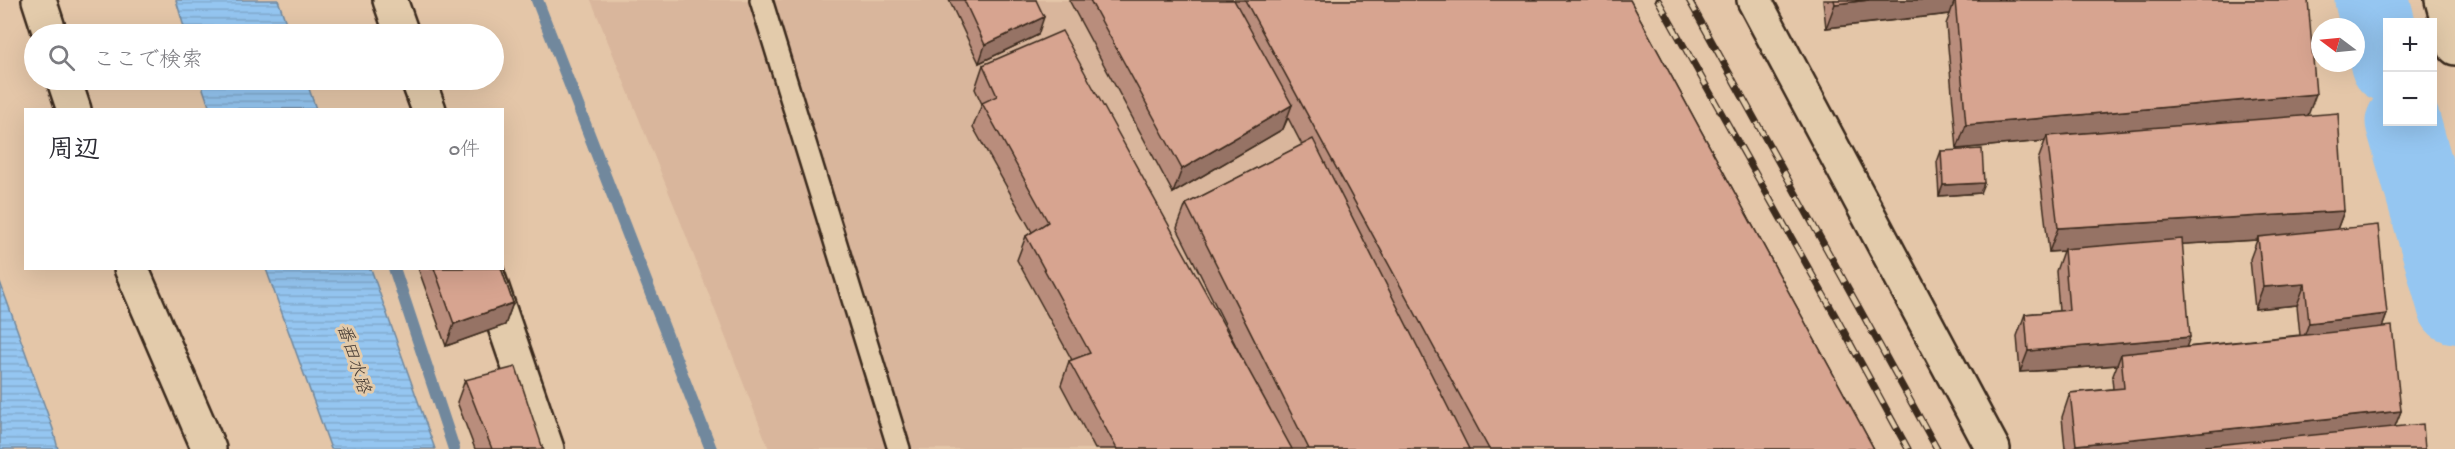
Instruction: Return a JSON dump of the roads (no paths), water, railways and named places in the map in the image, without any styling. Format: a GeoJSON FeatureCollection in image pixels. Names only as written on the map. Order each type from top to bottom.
{"type":"FeatureCollection","features":[{"type":"Feature","properties":{"kind":"street"},"geometry":{"type":"LineString","coordinates":[[39,0],[47,24]]}},
{"type":"Feature","properties":{"kind":"street"},"geometry":{"type":"LineString","coordinates":[[390,0],[398,24]]}},
{"type":"Feature","properties":{"kind":"street"},"geometry":{"type":"LineString","coordinates":[[1754,0],[1993,449]]}},
{"type":"Feature","properties":{"kind":"street"},"geometry":{"type":"LineString","coordinates":[[2442,0],[2455,48]]}},
{"type":"Feature","properties":{"kind":"street"},"geometry":{"type":"LineString","coordinates":[[67,90],[73,108]]}},
{"type":"Feature","properties":{"kind":"street"},"geometry":{"type":"LineString","coordinates":[[422,90],[428,108]]}},
{"type":"Feature","properties":{"kind":"street"},"geometry":{"type":"LineString","coordinates":[[132,270],[209,449]]}},
{"type":"Feature","properties":{"kind":"street"},"geometry":{"type":"LineString","coordinates":[[486,270],[547,449]]}},
{"type":"Feature","properties":{"kind":"lane"},"geometry":{"type":"LineString","coordinates":[[761,0],[899,449]]}},
{"type":"Feature","properties":{"kind":"water"},"geometry":{"type":"Polygon","coordinates":[[[176,0],[278,0],[286,24],[183,24],[176,0]]]}},
{"type":"Feature","properties":{"kind":"water"},"geometry":{"type":"Polygon","coordinates":[[[203,90],[309,90],[316,108],[210,108],[203,90]]]}},
{"type":"Feature","properties":{"kind":"water","name":"番田水路"},"geometry":{"type":"Polygon","coordinates":[[[266,270],[371,270],[435,449],[331,449],[266,270]]]}},
{"type":"Feature","properties":{"kind":"water"},"geometry":{"type":"Polygon","coordinates":[[[0,282],[53,429],[58,449],[0,449],[0,282]]]}},
{"type":"Feature","properties":{"kind":"waterway"},"geometry":{"type":"LineString","coordinates":[[537,0],[711,449]]}},
{"type":"Feature","properties":{"kind":"waterway"},"geometry":{"type":"LineString","coordinates":[[2372,0],[2383,45]]}},
{"type":"Feature","properties":{"kind":"waterway"},"geometry":{"type":"LineString","coordinates":[[2404,126],[2455,306]]}},
{"type":"Feature","properties":{"kind":"waterway"},"geometry":{"type":"LineString","coordinates":[[395,270],[454,449]]}},
{"type":"Feature","properties":{"kind":"railway"},"geometry":{"type":"LineString","coordinates":[[1658,0],[1908,449]]}},
{"type":"Feature","properties":{"kind":"railway"},"geometry":{"type":"LineString","coordinates":[[1689,0],[1937,449]]}}]}
